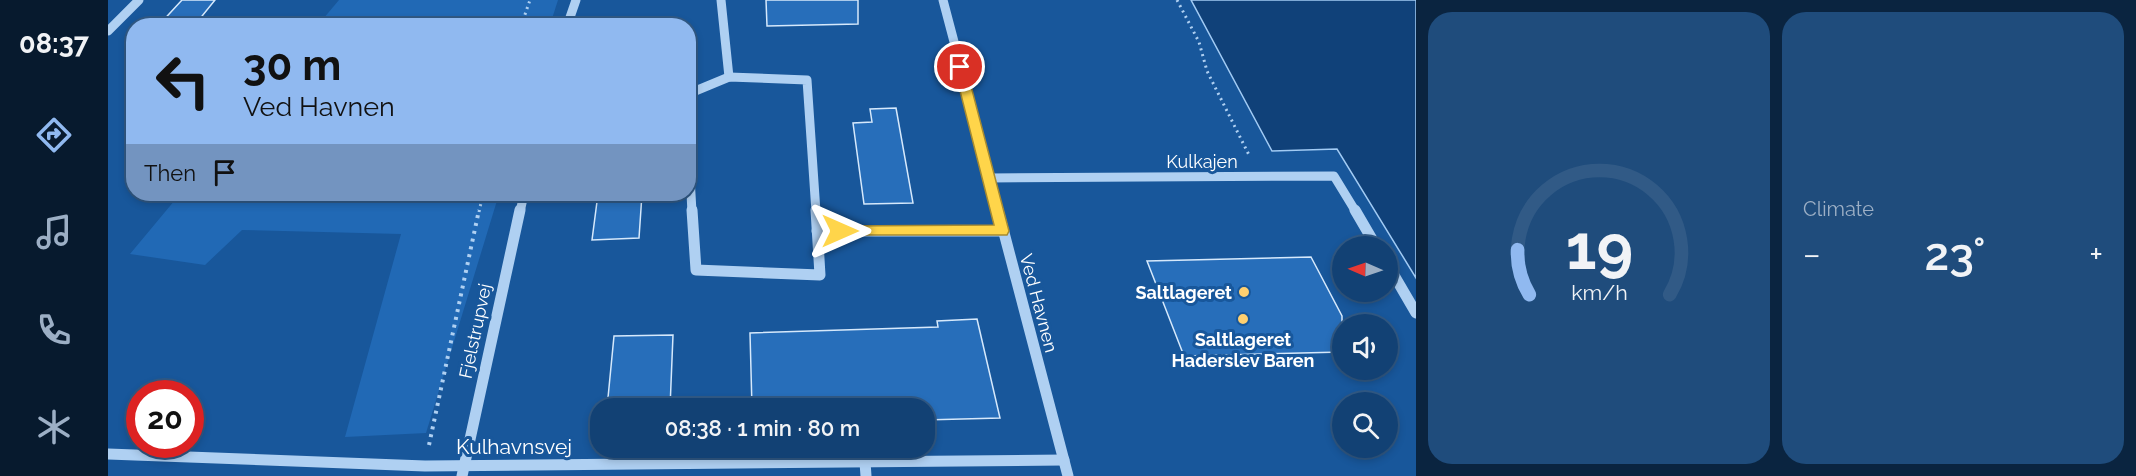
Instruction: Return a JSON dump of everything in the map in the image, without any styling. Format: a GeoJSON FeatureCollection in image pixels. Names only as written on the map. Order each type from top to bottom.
{"type":"FeatureCollection","features":[{"type":"Feature","properties":{"kind":"street"},"geometry":{"type":"LineString","coordinates":[[108,31],[139,0]]}},
{"type":"Feature","properties":{"kind":"street"},"geometry":{"type":"LineString","coordinates":[[570,18],[576,0]]}},
{"type":"Feature","properties":{"kind":"street"},"geometry":{"type":"LineString","coordinates":[[721,0],[729,77]]}},
{"type":"Feature","properties":{"kind":"street","name":"Ved Havnen"},"geometry":{"type":"LineString","coordinates":[[943,0],[1068,476]]}},
{"type":"Feature","properties":{"kind":"street"},"geometry":{"type":"LineString","coordinates":[[692,201],[696,270],[820,275],[807,81],[729,77],[696,91]]}},
{"type":"Feature","properties":{"kind":"street","name":"Kulkajen"},"geometry":{"type":"LineString","coordinates":[[988,178],[1334,176],[1370,236]]}},
{"type":"Feature","properties":{"kind":"street","name":"Fjelstrupvej"},"geometry":{"type":"LineString","coordinates":[[463,471],[522,201]]}},
{"type":"Feature","properties":{"kind":"street"},"geometry":{"type":"LineString","coordinates":[[817,231],[1003,231]]}},
{"type":"Feature","properties":{"kind":"street"},"geometry":{"type":"LineString","coordinates":[[1398,282],[1416,313]]}},
{"type":"Feature","properties":{"kind":"street","name":"Kulhavnsvej"},"geometry":{"type":"LineString","coordinates":[[108,454],[425,466],[463,471],[759,470],[865,462],[1064,460]]}},
{"type":"Feature","properties":{"kind":"street"},"geometry":{"type":"LineString","coordinates":[[865,462],[867,476]]}},
{"type":"Feature","properties":{"kind":"path"},"geometry":{"type":"LineString","coordinates":[[523,18],[530,0]]}},
{"type":"Feature","properties":{"kind":"path"},"geometry":{"type":"LineString","coordinates":[[1177,0],[1199,42],[1207,71],[1260,177]]}},
{"type":"Feature","properties":{"kind":"path"},"geometry":{"type":"LineString","coordinates":[[425,466],[482,201]]}},
{"type":"Feature","properties":{"kind":"shaded area"},"geometry":{"type":"Polygon","coordinates":[[[339,0],[558,0],[552,18],[324,18],[339,0]]]}},
{"type":"Feature","properties":{"kind":"shaded area"},"geometry":{"type":"Polygon","coordinates":[[[1191,0],[1416,0],[1416,278],[1398,249],[1398,236],[1390,236],[1337,149],[1272,151],[1191,0]]]}},
{"type":"Feature","properties":{"kind":"shaded area"},"geometry":{"type":"Polygon","coordinates":[[[174,201],[497,201],[426,433],[345,437],[401,234],[242,230],[205,265],[130,254],[174,201]]]}},
{"type":"Feature","properties":{"kind":"building"},"geometry":{"type":"Polygon","coordinates":[[[182,0],[215,0],[200,18],[165,18],[182,0]]]}},
{"type":"Feature","properties":{"kind":"building"},"geometry":{"type":"Polygon","coordinates":[[[766,0],[858,0],[858,24],[767,26],[766,0]]]}},
{"type":"Feature","properties":{"kind":"building"},"geometry":{"type":"Polygon","coordinates":[[[896,108],[913,203],[864,204],[853,123],[872,122],[870,109],[896,108]]]}},
{"type":"Feature","properties":{"kind":"building"},"geometry":{"type":"Polygon","coordinates":[[[597,201],[642,201],[639,238],[592,240],[597,201]]]}},
{"type":"Feature","properties":{"kind":"building","name":"Saltlageret"},"geometry":{"type":"Polygon","coordinates":[[[1311,257],[1332,297],[1332,302],[1335,302],[1341,314],[1332,314],[1332,352],[1184,356],[1147,261],[1311,257]]]}},
{"type":"Feature","properties":{"kind":"building"},"geometry":{"type":"Polygon","coordinates":[[[977,319],[1000,418],[935,420],[935,398],[752,398],[750,333],[938,327],[937,321],[977,319]]]}},
{"type":"Feature","properties":{"kind":"building"},"geometry":{"type":"Polygon","coordinates":[[[673,335],[670,398],[608,398],[614,336],[673,335]]]}},
{"type":"Feature","properties":{"kind":"place","name":"Saltlageret"},"geometry":{"type":"Point","coordinates":[1244,292]}},
{"type":"Feature","properties":{"kind":"place","name":"Saltlageret Haderslev Baren"},"geometry":{"type":"Point","coordinates":[1243,319]}},
{"type":"Feature","properties":{"kind":"route"},"geometry":{"type":"LineString","coordinates":[[840,231],[1003,231],[960,67]]}}]}
